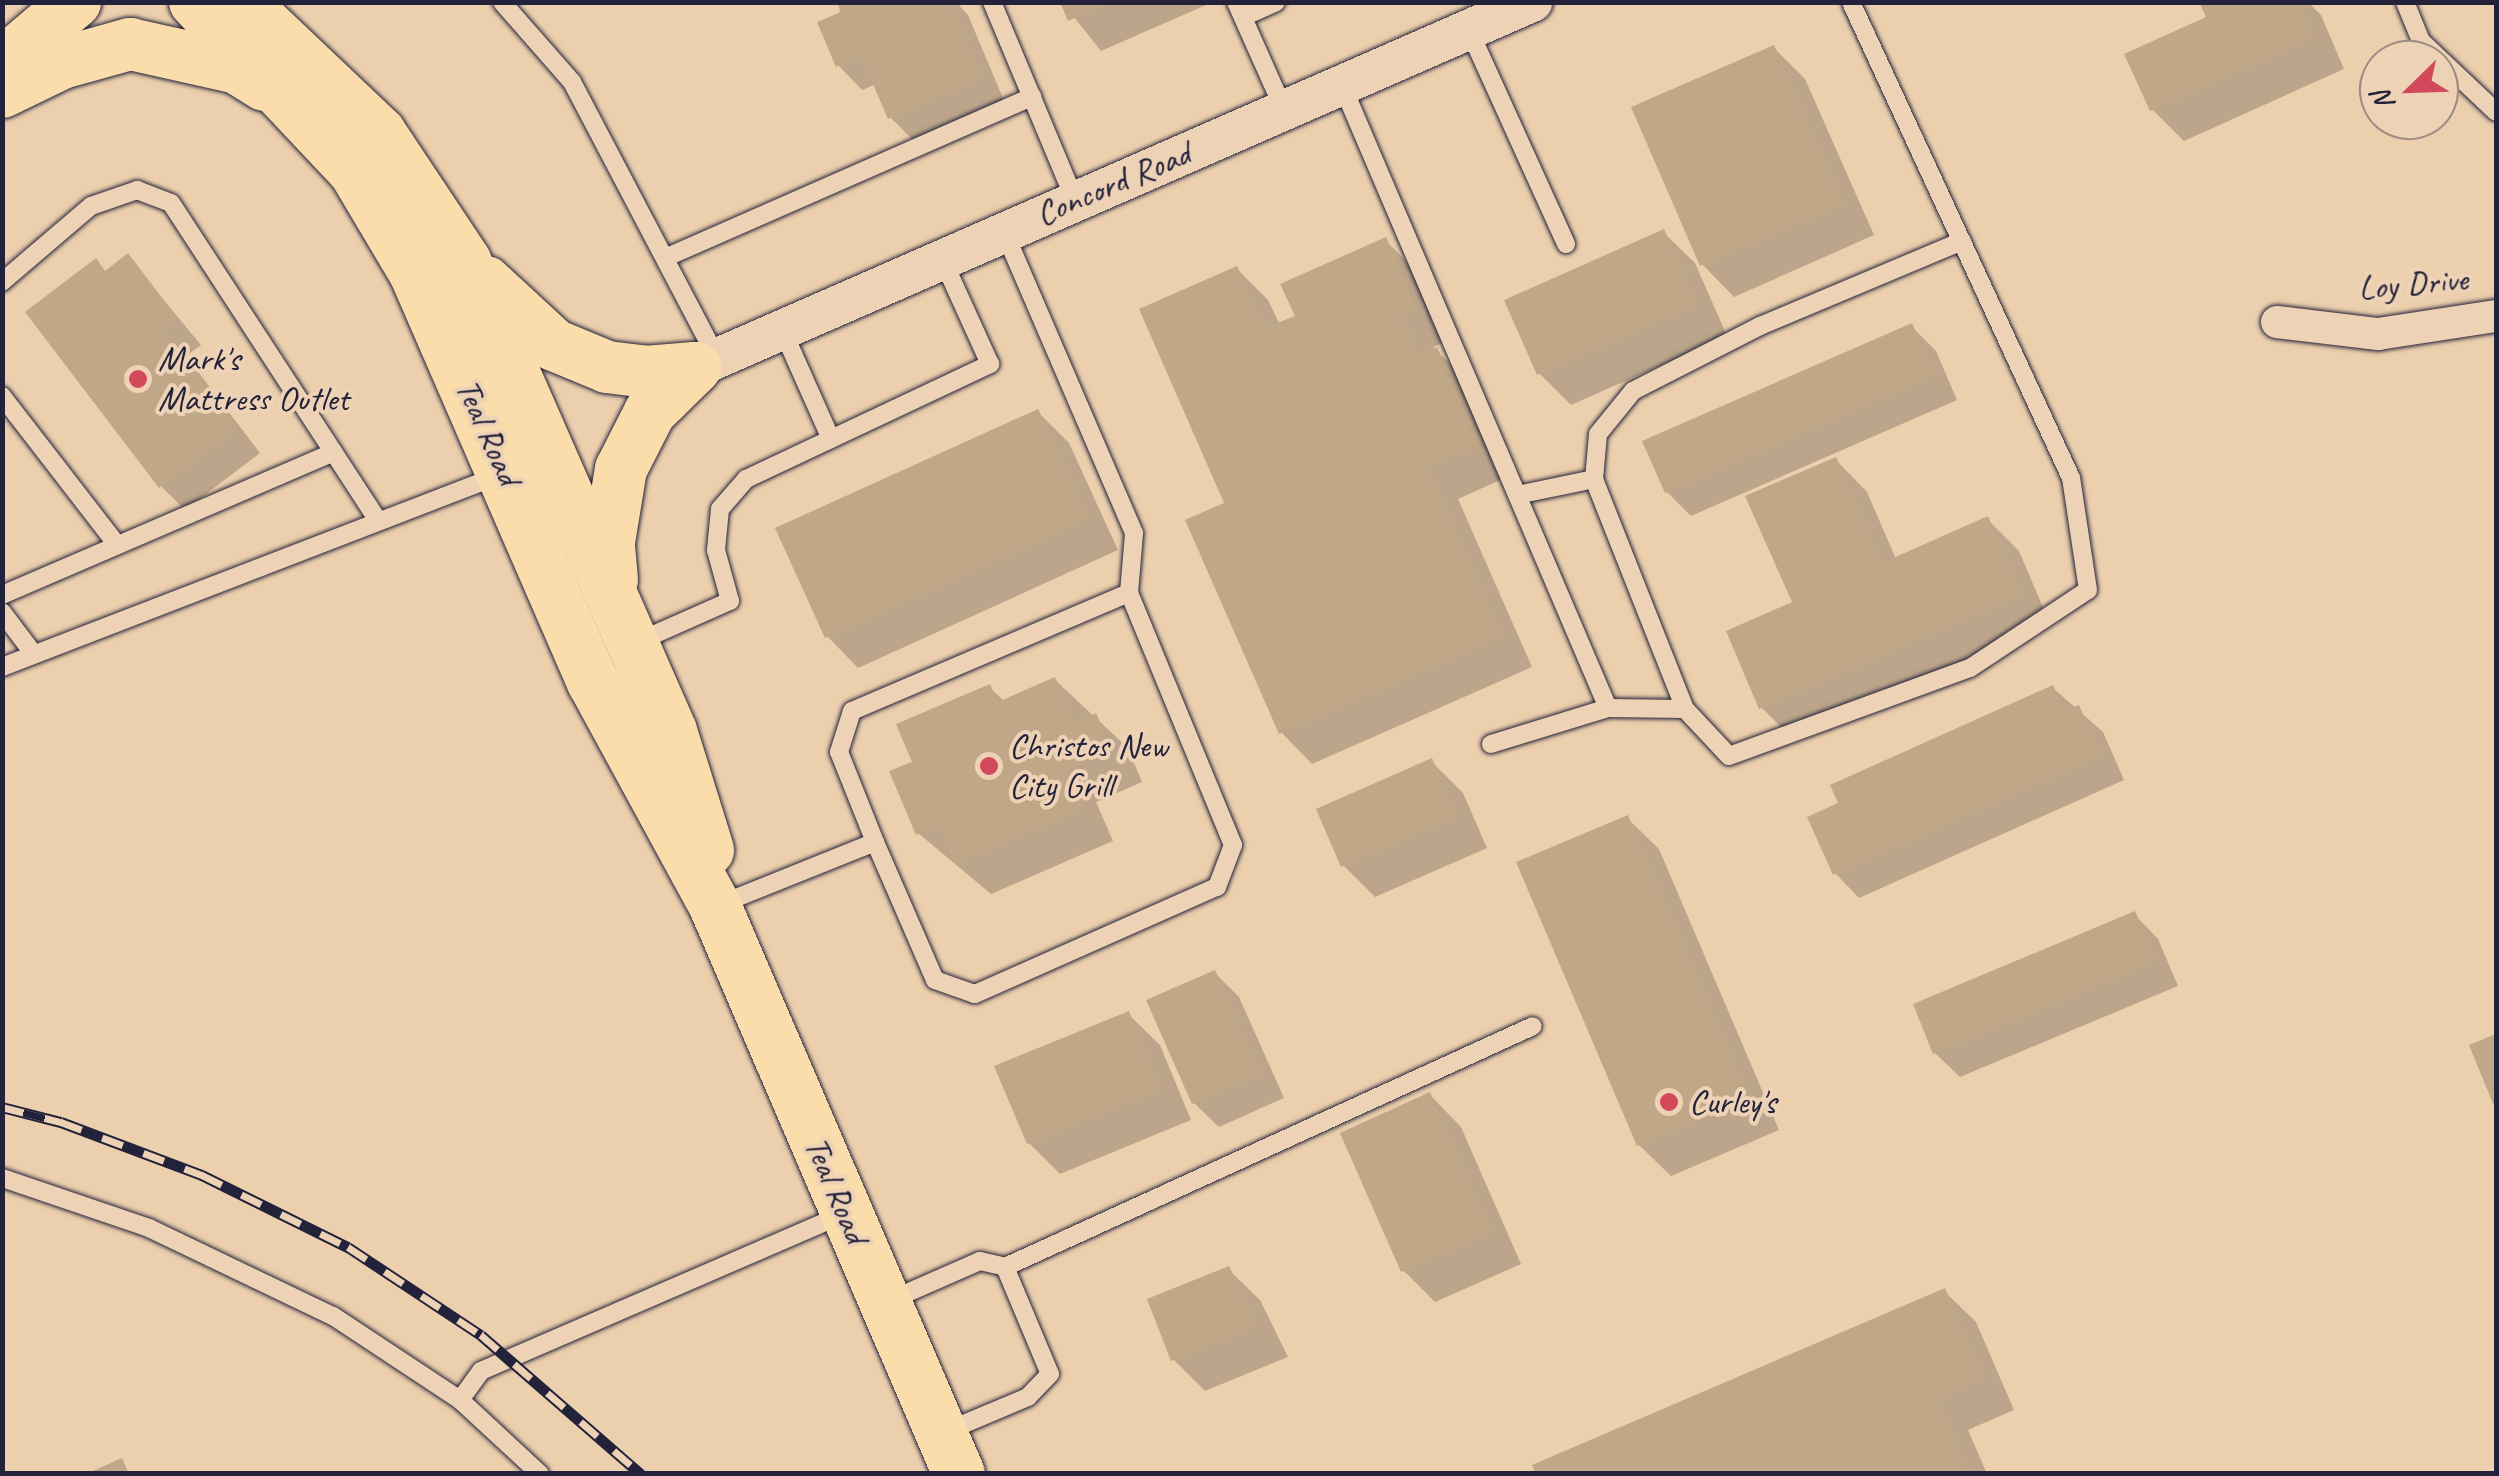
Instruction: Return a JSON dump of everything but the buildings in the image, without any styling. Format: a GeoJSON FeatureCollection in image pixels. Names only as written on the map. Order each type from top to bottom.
{"type":"FeatureCollection","features":[{"type":"Feature","properties":{"kind":"main road"},"geometry":{"type":"LineString","coordinates":[[2,64],[75,2]]}},
{"type":"Feature","properties":{"kind":"main road","name":"Teal Road"},"geometry":{"type":"LineString","coordinates":[[195,2],[410,171],[465,261],[624,621],[692,790],[714,873],[716,906]]}},
{"type":"Feature","properties":{"kind":"main road","name":"Teal Road"},"geometry":{"type":"LineString","coordinates":[[242,2],[324,102],[388,221],[507,472],[593,682],[716,906],[950,1454]]}},
{"type":"Feature","properties":{"kind":"main road"},"geometry":{"type":"LineString","coordinates":[[289,2],[324,102]]}},
{"type":"Feature","properties":{"kind":"main road"},"geometry":{"type":"LineString","coordinates":[[2,92],[62,63],[130,44],[237,68],[324,102]]}},
{"type":"Feature","properties":{"kind":"main road"},"geometry":{"type":"LineString","coordinates":[[465,261],[554,345],[607,366],[645,372],[706,363]]}},
{"type":"Feature","properties":{"kind":"main road"},"geometry":{"type":"LineString","coordinates":[[624,621],[609,542],[622,468],[650,412],[706,363]]}},
{"type":"Feature","properties":{"kind":"street","name":"Concord Road"},"geometry":{"type":"LineString","coordinates":[[706,363],[1532,2]]}},
{"type":"Feature","properties":{"kind":"street","name":"Loy Drive"},"geometry":{"type":"LineString","coordinates":[[2277,322],[2378,334],[2496,316]]}},
{"type":"Feature","properties":{"kind":"lane"},"geometry":{"type":"LineString","coordinates":[[502,2],[572,82],[667,257],[706,363]]}},
{"type":"Feature","properties":{"kind":"lane"},"geometry":{"type":"LineString","coordinates":[[992,2],[1075,200]]}},
{"type":"Feature","properties":{"kind":"lane"},"geometry":{"type":"LineString","coordinates":[[1276,2],[1239,10],[1284,110]]}},
{"type":"Feature","properties":{"kind":"lane"},"geometry":{"type":"LineString","coordinates":[[1851,2],[1962,241],[2072,478],[2088,590],[1970,668],[1729,756],[1684,710],[1594,478],[1598,434],[1633,391],[1760,326],[1962,241]]}},
{"type":"Feature","properties":{"kind":"lane"},"geometry":{"type":"LineString","coordinates":[[2405,2],[2421,41],[2496,112]]}},
{"type":"Feature","properties":{"kind":"lane"},"geometry":{"type":"LineString","coordinates":[[1470,30],[1566,244]]}},
{"type":"Feature","properties":{"kind":"lane"},"geometry":{"type":"LineString","coordinates":[[1342,85],[1608,708]]}},
{"type":"Feature","properties":{"kind":"lane"},"geometry":{"type":"LineString","coordinates":[[667,257],[1032,98]]}},
{"type":"Feature","properties":{"kind":"lane"},"geometry":{"type":"LineString","coordinates":[[2,282],[90,206],[137,190],[171,203],[378,521]]}},
{"type":"Feature","properties":{"kind":"lane"},"geometry":{"type":"LineString","coordinates":[[1004,231],[1134,533],[1129,593],[1233,845],[1217,888],[975,994],[935,980],[840,752],[852,711],[1129,593]]}},
{"type":"Feature","properties":{"kind":"lane"},"geometry":{"type":"LineString","coordinates":[[624,621],[730,601],[716,550],[720,509],[746,479],[990,364],[942,258]]}},
{"type":"Feature","properties":{"kind":"lane"},"geometry":{"type":"LineString","coordinates":[[782,329],[831,439]]}},
{"type":"Feature","properties":{"kind":"lane"},"geometry":{"type":"LineString","coordinates":[[2,396],[117,546]]}},
{"type":"Feature","properties":{"kind":"lane"},"geometry":{"type":"LineString","coordinates":[[2,595],[334,452]]}},
{"type":"Feature","properties":{"kind":"lane"},"geometry":{"type":"LineString","coordinates":[[2,668],[507,472]]}},
{"type":"Feature","properties":{"kind":"lane"},"geometry":{"type":"LineString","coordinates":[[1517,495],[1594,478]]}},
{"type":"Feature","properties":{"kind":"lane"},"geometry":{"type":"LineString","coordinates":[[2,612],[33,653]]}},
{"type":"Feature","properties":{"kind":"lane"},"geometry":{"type":"LineString","coordinates":[[1491,744],[1608,708],[1684,710]]}},
{"type":"Feature","properties":{"kind":"lane"},"geometry":{"type":"LineString","coordinates":[[716,906],[875,842]]}},
{"type":"Feature","properties":{"kind":"lane"},"geometry":{"type":"LineString","coordinates":[[885,1303],[980,1261],[1006,1267],[1534,1026]]}},
{"type":"Feature","properties":{"kind":"lane"},"geometry":{"type":"LineString","coordinates":[[2,1178],[150,1228],[333,1316],[460,1400],[540,1474]]}},
{"type":"Feature","properties":{"kind":"lane"},"geometry":{"type":"LineString","coordinates":[[460,1400],[480,1371],[846,1213]]}},
{"type":"Feature","properties":{"kind":"lane"},"geometry":{"type":"LineString","coordinates":[[950,1454],[1028,1397],[1050,1374],[1006,1267]]}},
{"type":"Feature","properties":{"kind":"railway"},"geometry":{"type":"LineString","coordinates":[[2,1107],[61,1122],[202,1175],[348,1247],[481,1335],[641,1474]]}},
{"type":"Feature","properties":{"kind":"place","name":"Mark's Mattress Outlet"},"geometry":{"type":"Point","coordinates":[138,379]}},
{"type":"Feature","properties":{"kind":"place","name":"Christos New City Grill"},"geometry":{"type":"Point","coordinates":[989,766]}},
{"type":"Feature","properties":{"kind":"place","name":"Curley's"},"geometry":{"type":"Point","coordinates":[1669,1102]}}]}
